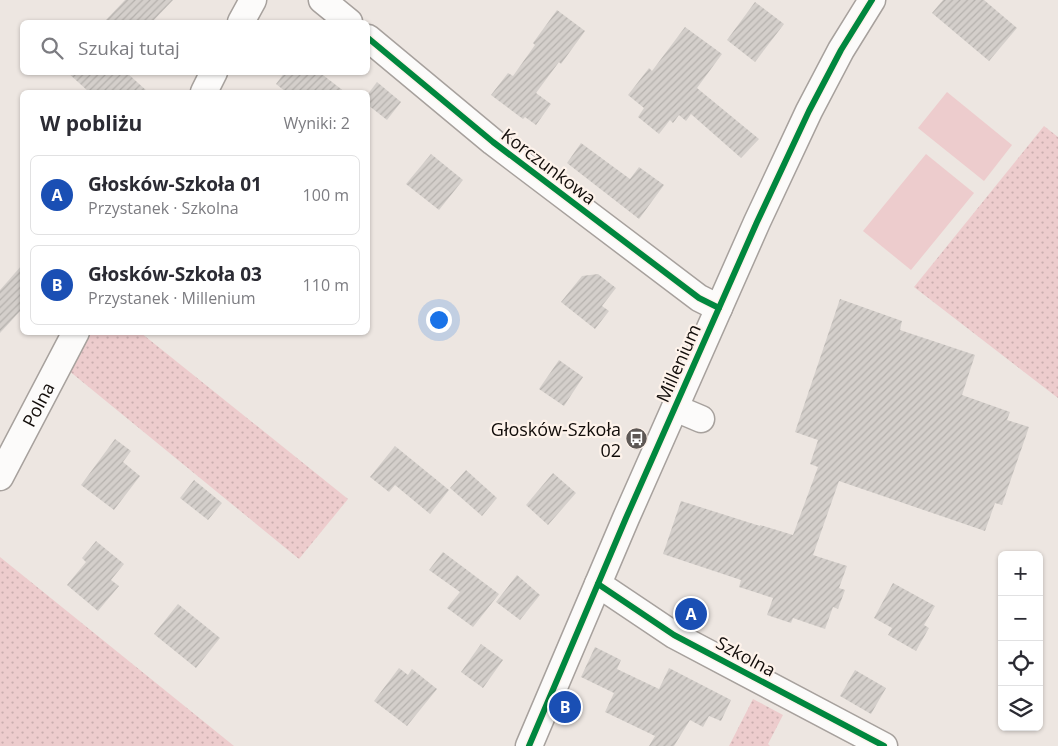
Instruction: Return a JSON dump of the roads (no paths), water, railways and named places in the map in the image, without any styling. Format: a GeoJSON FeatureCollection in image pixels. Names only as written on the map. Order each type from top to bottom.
{"type":"FeatureCollection","features":[{"type":"Feature","properties":{"kind":"street"},"geometry":{"type":"LineString","coordinates":[[242,20],[253,0]]}},
{"type":"Feature","properties":{"kind":"street"},"geometry":{"type":"LineString","coordinates":[[322,0],[347,20]]}},
{"type":"Feature","properties":{"kind":"street","name":"Millenium"},"geometry":{"type":"LineString","coordinates":[[529,746],[719,308],[809,111],[841,50],[872,0]]}},
{"type":"Feature","properties":{"kind":"street","name":"Korczunkowa"},"geometry":{"type":"LineString","coordinates":[[370,40],[493,142],[699,298],[719,308]]}},
{"type":"Feature","properties":{"kind":"street"},"geometry":{"type":"LineString","coordinates":[[205,90],[212,75]]}},
{"type":"Feature","properties":{"kind":"street","name":"Polna"},"geometry":{"type":"LineString","coordinates":[[0,477],[74,335]]}},
{"type":"Feature","properties":{"kind":"street"},"geometry":{"type":"LineString","coordinates":[[675,408],[701,419]]}},
{"type":"Feature","properties":{"kind":"street","name":"Szkolna"},"geometry":{"type":"LineString","coordinates":[[598,584],[674,635],[884,746]]}},
{"type":"Feature","properties":{"kind":"place","name":"Głosków-Szkoła 02"},"geometry":{"type":"Point","coordinates":[637,439]}},
{"type":"Feature","properties":{"kind":"place","name":"Głosków-Szkoła 01"},"geometry":{"type":"Point","coordinates":[691,614]}},
{"type":"Feature","properties":{"kind":"place","name":"Głosków-Szkoła 03"},"geometry":{"type":"Point","coordinates":[565,707]}}]}
